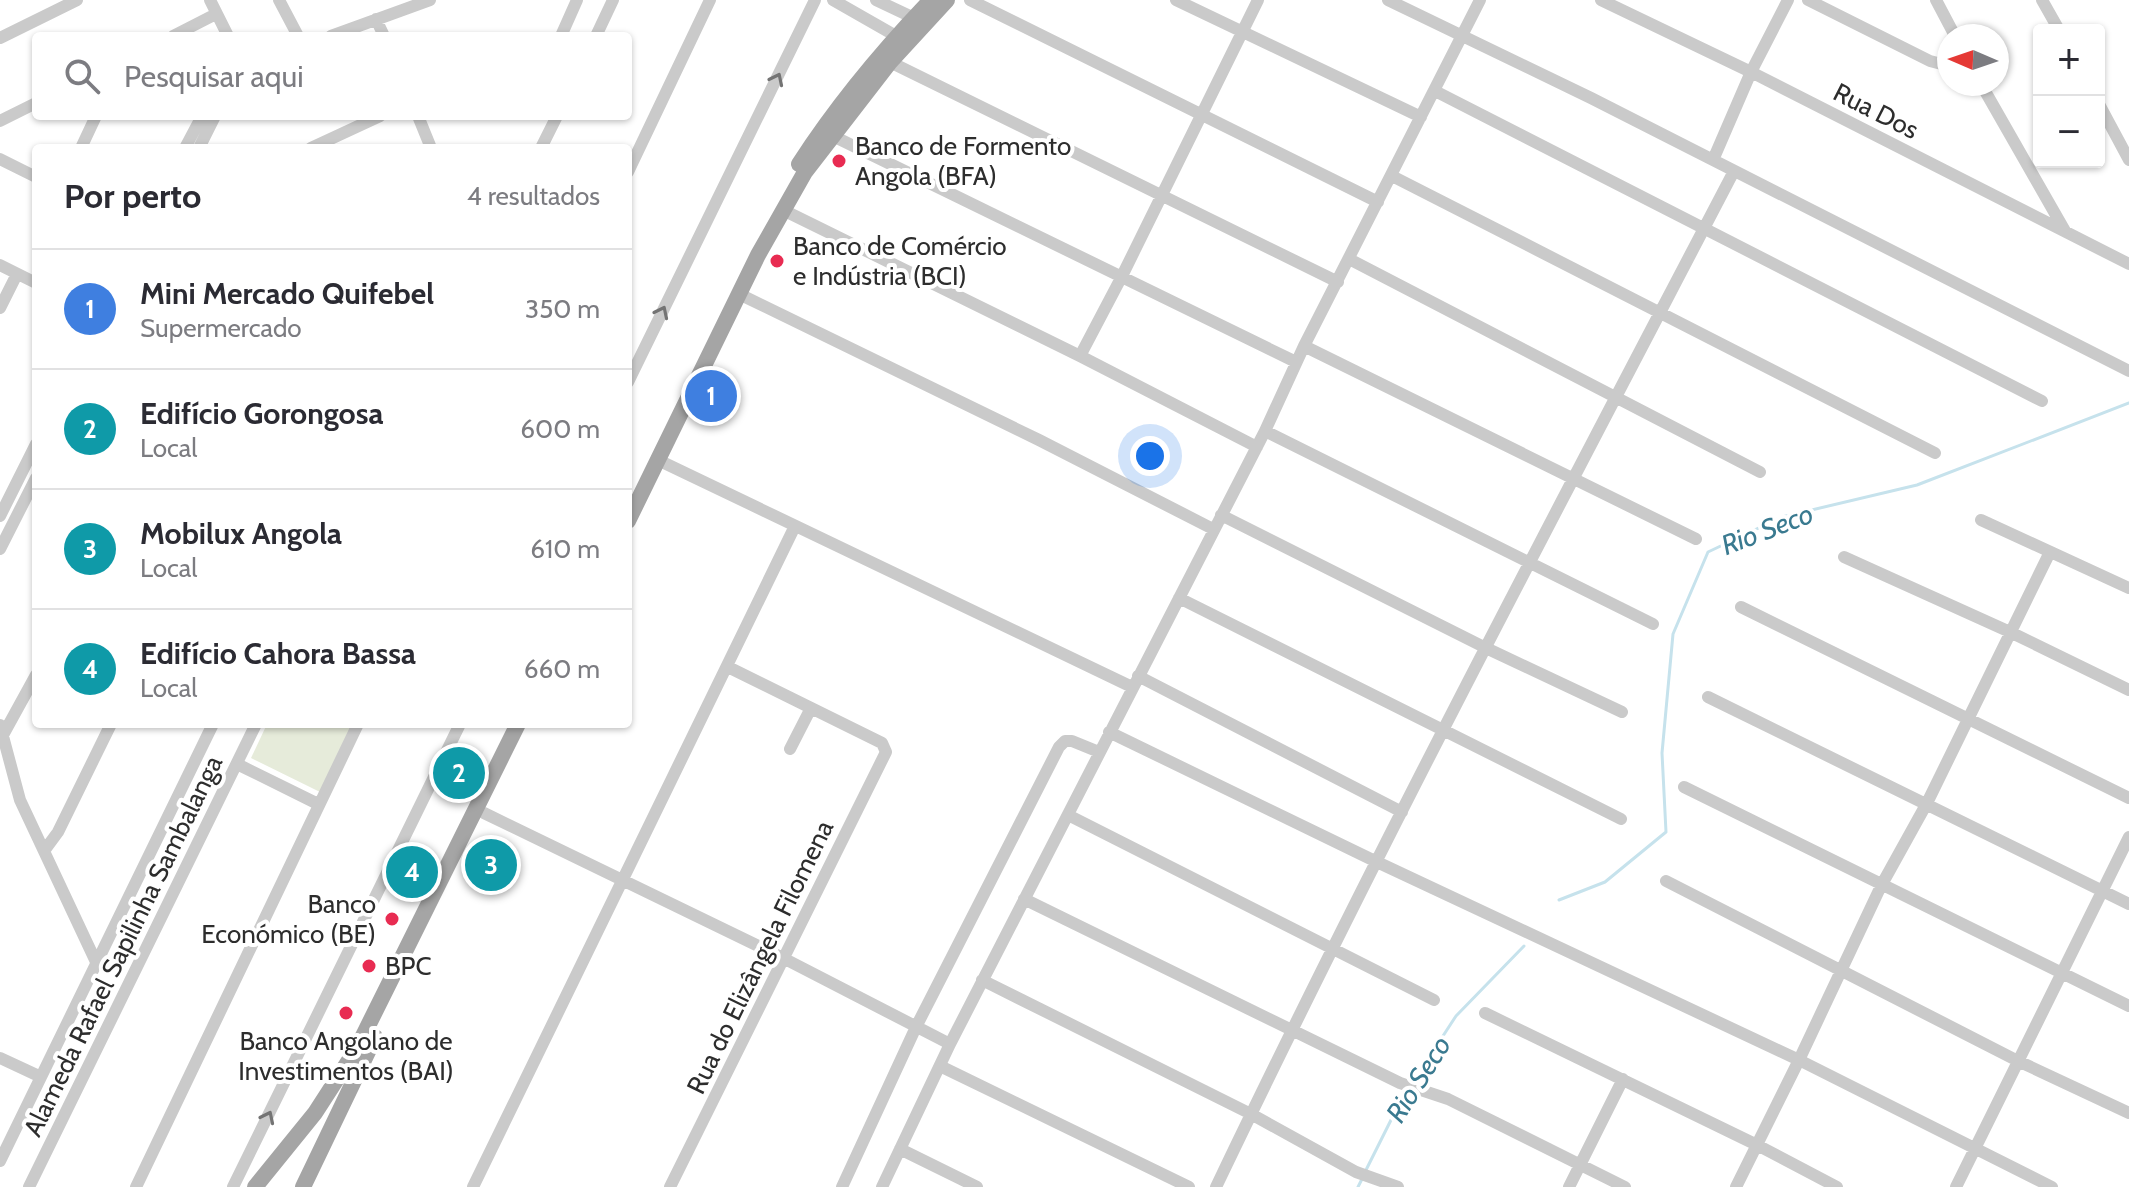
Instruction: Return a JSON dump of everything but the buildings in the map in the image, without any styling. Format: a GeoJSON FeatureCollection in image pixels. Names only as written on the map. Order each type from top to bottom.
{"type":"FeatureCollection","features":[{"type":"Feature","properties":{"kind":"main road"},"geometry":{"type":"LineString","coordinates":[[632,489],[756,236],[810,147],[896,36],[931,0]]}},
{"type":"Feature","properties":{"kind":"main road"},"geometry":{"type":"LineString","coordinates":[[632,513],[739,294],[805,172],[890,62],[947,0]]}},
{"type":"Feature","properties":{"kind":"main road"},"geometry":{"type":"LineString","coordinates":[[255,1187],[315,1113],[357,1048],[516,728]]}},
{"type":"Feature","properties":{"kind":"main road"},"geometry":{"type":"LineString","coordinates":[[303,1187],[526,728]]}},
{"type":"Feature","properties":{"kind":"street"},"geometry":{"type":"LineString","coordinates":[[0,38],[77,0]]}},
{"type":"Feature","properties":{"kind":"street"},"geometry":{"type":"LineString","coordinates":[[210,0],[226,32]]}},
{"type":"Feature","properties":{"kind":"street"},"geometry":{"type":"LineString","coordinates":[[279,0],[296,32]]}},
{"type":"Feature","properties":{"kind":"street"},"geometry":{"type":"LineString","coordinates":[[342,32],[430,0]]}},
{"type":"Feature","properties":{"kind":"street"},"geometry":{"type":"LineString","coordinates":[[563,32],[577,0]]}},
{"type":"Feature","properties":{"kind":"street"},"geometry":{"type":"LineString","coordinates":[[598,32],[613,0]]}},
{"type":"Feature","properties":{"kind":"street"},"geometry":{"type":"LineString","coordinates":[[632,164],[710,0]]}},
{"type":"Feature","properties":{"kind":"street"},"geometry":{"type":"LineString","coordinates":[[632,374],[815,0]]}},
{"type":"Feature","properties":{"kind":"street"},"geometry":{"type":"LineString","coordinates":[[833,0],[896,36]]}},
{"type":"Feature","properties":{"kind":"street"},"geometry":{"type":"LineString","coordinates":[[876,0],[898,4],[914,18]]}},
{"type":"Feature","properties":{"kind":"street"},"geometry":{"type":"LineString","coordinates":[[970,0],[1378,202]]}},
{"type":"Feature","properties":{"kind":"street"},"geometry":{"type":"LineString","coordinates":[[1176,0],[1421,117]]}},
{"type":"Feature","properties":{"kind":"street"},"geometry":{"type":"LineString","coordinates":[[1080,356],[1258,0]]}},
{"type":"Feature","properties":{"kind":"street"},"geometry":{"type":"LineString","coordinates":[[1388,0],[1713,160],[2129,371]]}},
{"type":"Feature","properties":{"kind":"street"},"geometry":{"type":"LineString","coordinates":[[882,1187],[982,980],[1257,447],[1296,362],[1480,0]]}},
{"type":"Feature","properties":{"kind":"street","name":"Rua Dos"},"geometry":{"type":"LineString","coordinates":[[1601,0],[1751,72],[2129,264]]}},
{"type":"Feature","properties":{"kind":"street"},"geometry":{"type":"LineString","coordinates":[[1713,160],[1751,72],[1788,0]]}},
{"type":"Feature","properties":{"kind":"street"},"geometry":{"type":"LineString","coordinates":[[1808,0],[1937,63]]}},
{"type":"Feature","properties":{"kind":"street"},"geometry":{"type":"LineString","coordinates":[[1936,0],[1949,24]]}},
{"type":"Feature","properties":{"kind":"street"},"geometry":{"type":"LineString","coordinates":[[2042,0],[2056,24]]}},
{"type":"Feature","properties":{"kind":"street"},"geometry":{"type":"LineString","coordinates":[[181,32],[216,14]]}},
{"type":"Feature","properties":{"kind":"street"},"geometry":{"type":"LineString","coordinates":[[376,19],[382,32]]}},
{"type":"Feature","properties":{"kind":"street"},"geometry":{"type":"LineString","coordinates":[[890,62],[1338,282]]}},
{"type":"Feature","properties":{"kind":"street"},"geometry":{"type":"LineString","coordinates":[[1435,91],[2042,401]]}},
{"type":"Feature","properties":{"kind":"street"},"geometry":{"type":"LineString","coordinates":[[1988,96],[2065,231]]}},
{"type":"Feature","properties":{"kind":"street"},"geometry":{"type":"LineString","coordinates":[[0,121],[32,105]]}},
{"type":"Feature","properties":{"kind":"street"},"geometry":{"type":"LineString","coordinates":[[2105,115],[2129,160]]}},
{"type":"Feature","properties":{"kind":"street"},"geometry":{"type":"LineString","coordinates":[[83,144],[94,120]]}},
{"type":"Feature","properties":{"kind":"street"},"geometry":{"type":"LineString","coordinates":[[187,144],[200,120]]}},
{"type":"Feature","properties":{"kind":"street"},"geometry":{"type":"LineString","coordinates":[[201,144],[213,120]]}},
{"type":"Feature","properties":{"kind":"street"},"geometry":{"type":"LineString","coordinates":[[320,144],[371,120]]}},
{"type":"Feature","properties":{"kind":"street"},"geometry":{"type":"LineString","coordinates":[[420,120],[429,144]]}},
{"type":"Feature","properties":{"kind":"street"},"geometry":{"type":"LineString","coordinates":[[543,144],[555,120]]}},
{"type":"Feature","properties":{"kind":"street"},"geometry":{"type":"LineString","coordinates":[[833,136],[1296,362]]}},
{"type":"Feature","properties":{"kind":"street"},"geometry":{"type":"LineString","coordinates":[[0,159],[32,175]]}},
{"type":"Feature","properties":{"kind":"street"},"geometry":{"type":"LineString","coordinates":[[1216,1187],[1402,812],[1734,171]]}},
{"type":"Feature","properties":{"kind":"street"},"geometry":{"type":"LineString","coordinates":[[1392,176],[1935,453]]}},
{"type":"Feature","properties":{"kind":"street"},"geometry":{"type":"LineString","coordinates":[[783,210],[1257,447]]}},
{"type":"Feature","properties":{"kind":"street"},"geometry":{"type":"LineString","coordinates":[[1349,259],[1760,472]]}},
{"type":"Feature","properties":{"kind":"street"},"geometry":{"type":"LineString","coordinates":[[0,265],[32,281]]}},
{"type":"Feature","properties":{"kind":"street"},"geometry":{"type":"LineString","coordinates":[[0,308],[17,274]]}},
{"type":"Feature","properties":{"kind":"street"},"geometry":{"type":"LineString","coordinates":[[739,294],[1039,440],[1213,529]]}},
{"type":"Feature","properties":{"kind":"street"},"geometry":{"type":"LineString","coordinates":[[1304,346],[1696,539]]}},
{"type":"Feature","properties":{"kind":"street"},"geometry":{"type":"LineString","coordinates":[[1265,431],[1653,624]]}},
{"type":"Feature","properties":{"kind":"street"},"geometry":{"type":"LineString","coordinates":[[0,516],[32,452]]}},
{"type":"Feature","properties":{"kind":"street"},"geometry":{"type":"LineString","coordinates":[[658,460],[1135,681],[1402,812]]}},
{"type":"Feature","properties":{"kind":"street"},"geometry":{"type":"LineString","coordinates":[[0,549],[32,486]]}},
{"type":"Feature","properties":{"kind":"street"},"geometry":{"type":"LineString","coordinates":[[1221,515],[1486,648],[1622,712]]}},
{"type":"Feature","properties":{"kind":"street"},"geometry":{"type":"LineString","coordinates":[[1981,520],[2129,588]]}},
{"type":"Feature","properties":{"kind":"street"},"geometry":{"type":"LineString","coordinates":[[473,1187],[795,526]]}},
{"type":"Feature","properties":{"kind":"street"},"geometry":{"type":"LineString","coordinates":[[1736,1187],[1881,886],[1927,803],[2050,552]]}},
{"type":"Feature","properties":{"kind":"street"},"geometry":{"type":"LineString","coordinates":[[1844,557],[2129,690]]}},
{"type":"Feature","properties":{"kind":"street"},"geometry":{"type":"LineString","coordinates":[[1179,598],[1621,819]]}},
{"type":"Feature","properties":{"kind":"street"},"geometry":{"type":"LineString","coordinates":[[1741,607],[2129,798]]}},
{"type":"Feature","properties":{"kind":"street"},"geometry":{"type":"LineString","coordinates":[[728,667],[811,708],[790,749]]}},
{"type":"Feature","properties":{"kind":"street"},"geometry":{"type":"LineString","coordinates":[[32,681],[2,730],[20,800],[96,962]]}},
{"type":"Feature","properties":{"kind":"street"},"geometry":{"type":"LineString","coordinates":[[1708,697],[2129,904]]}},
{"type":"Feature","properties":{"kind":"street","name":"Rua do Elizângela Filomena"},"geometry":{"type":"LineString","coordinates":[[670,1187],[886,752],[886,747],[811,708]]}},
{"type":"Feature","properties":{"kind":"street"},"geometry":{"type":"LineString","coordinates":[[44,851],[58,832],[109,728]]}},
{"type":"Feature","properties":{"kind":"street","name":"Alameda Rafael Sapilinha Sambalanga"},"geometry":{"type":"LineString","coordinates":[[0,1161],[211,728]]}},
{"type":"Feature","properties":{"kind":"street","name":"Alameda Rafael Sapilinha Sambalanga"},"geometry":{"type":"LineString","coordinates":[[29,1187],[254,728]]}},
{"type":"Feature","properties":{"kind":"street"},"geometry":{"type":"LineString","coordinates":[[136,1187],[356,728]]}},
{"type":"Feature","properties":{"kind":"street"},"geometry":{"type":"LineString","coordinates":[[233,1187],[458,728]]}},
{"type":"Feature","properties":{"kind":"street"},"geometry":{"type":"LineString","coordinates":[[1109,732],[1799,1060],[2052,1187]]}},
{"type":"Feature","properties":{"kind":"street"},"geometry":{"type":"LineString","coordinates":[[842,1187],[916,1027],[1059,747],[1065,741],[1072,741],[1099,752]]}},
{"type":"Feature","properties":{"kind":"street"},"geometry":{"type":"LineString","coordinates":[[237,764],[318,804]]}},
{"type":"Feature","properties":{"kind":"street"},"geometry":{"type":"LineString","coordinates":[[1684,787],[2129,1006]]}},
{"type":"Feature","properties":{"kind":"street"},"geometry":{"type":"LineString","coordinates":[[484,813],[783,958],[950,1044]]}},
{"type":"Feature","properties":{"kind":"street"},"geometry":{"type":"LineString","coordinates":[[1068,815],[1434,1000]]}},
{"type":"Feature","properties":{"kind":"street"},"geometry":{"type":"LineString","coordinates":[[1956,1187],[2129,837]]}},
{"type":"Feature","properties":{"kind":"street"},"geometry":{"type":"LineString","coordinates":[[1666,881],[2018,1061],[2129,1113]]}},
{"type":"Feature","properties":{"kind":"street"},"geometry":{"type":"LineString","coordinates":[[1024,899],[1400,1083],[1448,1099],[1625,1187]]}},
{"type":"Feature","properties":{"kind":"street"},"geometry":{"type":"LineString","coordinates":[[982,980],[1251,1114],[1356,1172],[1398,1187]]}},
{"type":"Feature","properties":{"kind":"street"},"geometry":{"type":"LineString","coordinates":[[1485,1013],[1837,1187]]}},
{"type":"Feature","properties":{"kind":"street"},"geometry":{"type":"LineString","coordinates":[[0,1058],[41,1077]]}},
{"type":"Feature","properties":{"kind":"street"},"geometry":{"type":"LineString","coordinates":[[940,1066],[1189,1187]]}},
{"type":"Feature","properties":{"kind":"street"},"geometry":{"type":"LineString","coordinates":[[1569,1187],[1623,1079]]}},
{"type":"Feature","properties":{"kind":"street"},"geometry":{"type":"LineString","coordinates":[[900,1149],[977,1187]]}},
{"type":"Feature","properties":{"kind":"green space"},"geometry":{"type":"Polygon","coordinates":[[[265,728],[351,728],[320,792],[251,758],[265,728]]]}},
{"type":"Feature","properties":{"kind":"waterway","name":"Rio Seco"},"geometry":{"type":"LineString","coordinates":[[1559,900],[1605,882],[1666,832],[1662,753],[1673,634],[1708,552],[1782,517],[1917,485],[2129,403]]}},
{"type":"Feature","properties":{"kind":"waterway","name":"Rio Seco"},"geometry":{"type":"LineString","coordinates":[[1413,1082],[1456,1016],[1524,946]]}},
{"type":"Feature","properties":{"kind":"waterway","name":"Rio Seco"},"geometry":{"type":"LineString","coordinates":[[1366,1170],[1409,1089]]}},
{"type":"Feature","properties":{"kind":"waterway","name":"Rio Seco"},"geometry":{"type":"LineString","coordinates":[[1358,1187],[1363,1177]]}},
{"type":"Feature","properties":{"kind":"place","name":"Banco de Formento Angola (BFA)"},"geometry":{"type":"Point","coordinates":[839,161]}},
{"type":"Feature","properties":{"kind":"place","name":"Banco de Comércio e Indústria (BCI)"},"geometry":{"type":"Point","coordinates":[777,261]}},
{"type":"Feature","properties":{"kind":"place","name":"Mini Mercado Quifebel"},"geometry":{"type":"Point","coordinates":[711,396]}},
{"type":"Feature","properties":{"kind":"place","name":"Edifício Gorongosa"},"geometry":{"type":"Point","coordinates":[459,773]}},
{"type":"Feature","properties":{"kind":"place","name":"Mobilux Angola"},"geometry":{"type":"Point","coordinates":[491,865]}},
{"type":"Feature","properties":{"kind":"place","name":"Edifício Cahora Bassa"},"geometry":{"type":"Point","coordinates":[412,872]}},
{"type":"Feature","properties":{"kind":"place","name":"Banco Económico (BE)"},"geometry":{"type":"Point","coordinates":[392,919]}},
{"type":"Feature","properties":{"kind":"place","name":"BPC"},"geometry":{"type":"Point","coordinates":[369,966]}},
{"type":"Feature","properties":{"kind":"place","name":"Banco Angolano de Investimentos (BAI)"},"geometry":{"type":"Point","coordinates":[346,1013]}}]}
